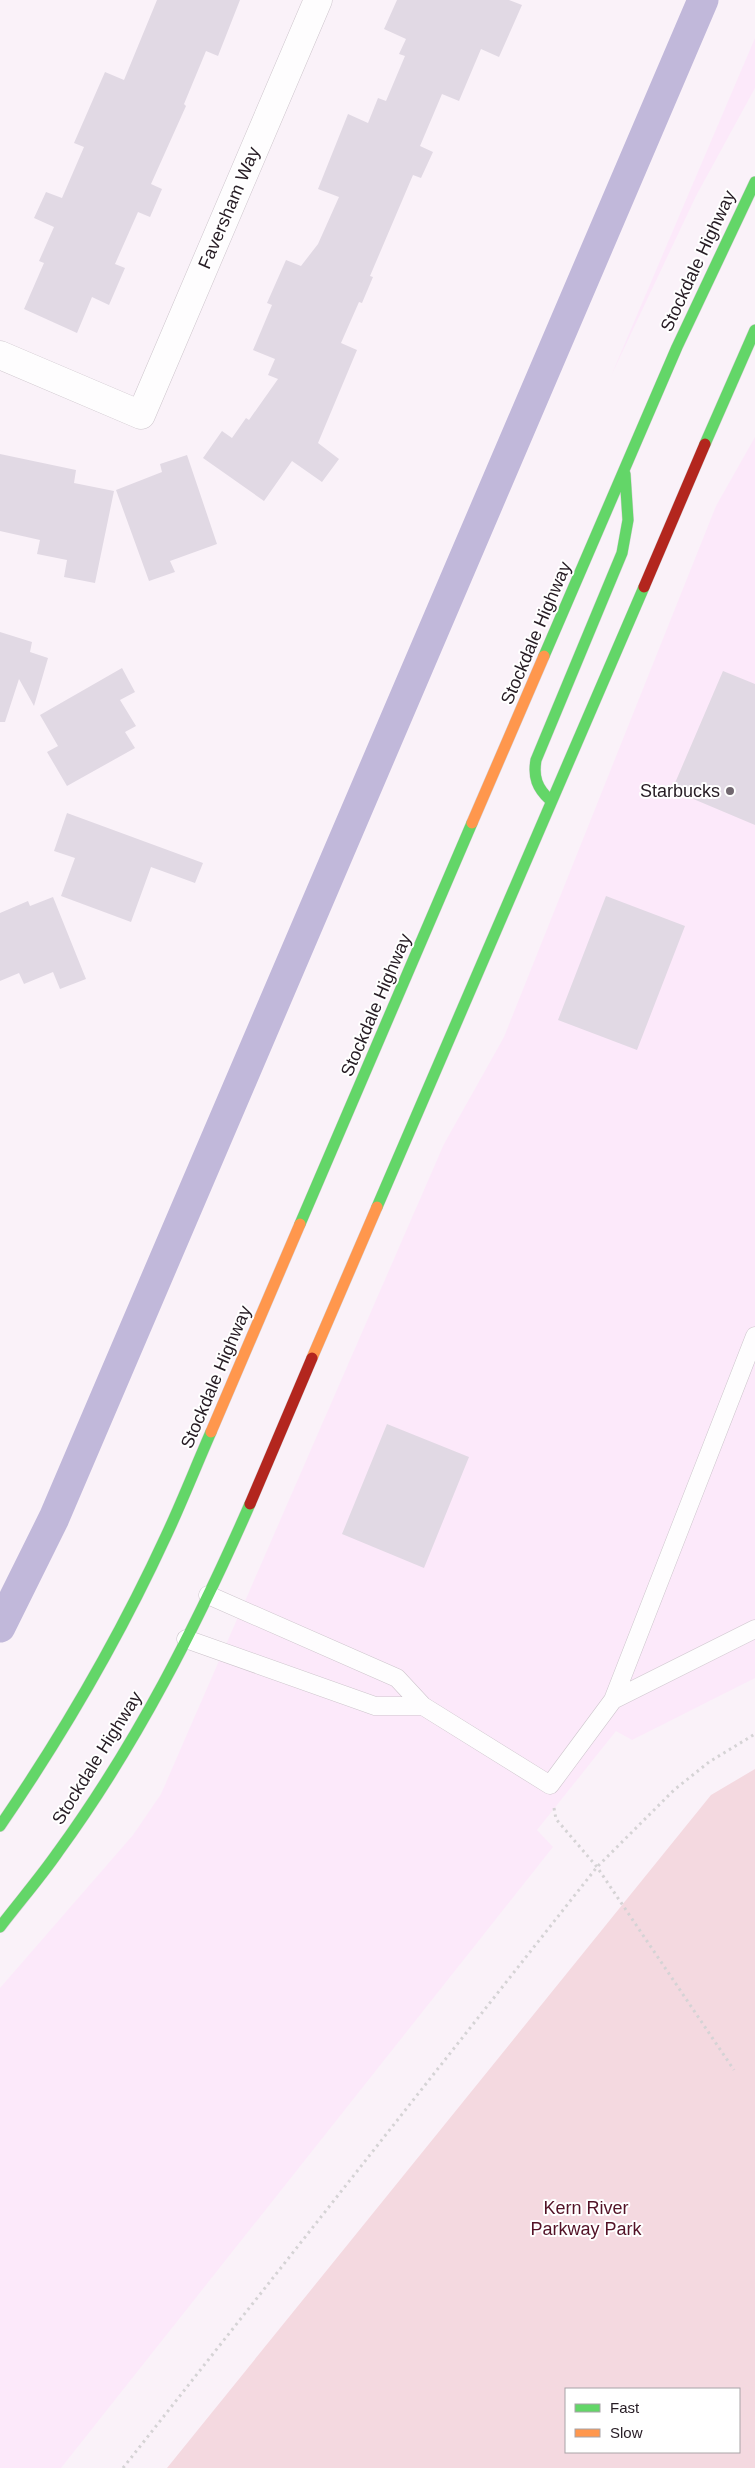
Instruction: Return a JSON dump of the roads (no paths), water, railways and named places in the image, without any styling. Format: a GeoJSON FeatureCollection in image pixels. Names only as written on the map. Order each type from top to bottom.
{"type":"FeatureCollection","features":[{"type":"Feature","properties":{"kind":"main road","name":"Stockdale Highway"},"geometry":{"type":"LineString","coordinates":[[0,1826],[82,1700],[110,1651],[166,1536],[677,348],[755,182]]}},
{"type":"Feature","properties":{"kind":"main road","name":"Stockdale Highway"},"geometry":{"type":"LineString","coordinates":[[0,1928],[69,1838],[118,1764],[208,1595],[286,1419],[550,800],[755,330]]}},
{"type":"Feature","properties":{"kind":"main road"},"geometry":{"type":"LineString","coordinates":[[550,800],[535,782],[533,769],[538,752],[618,566],[627,540],[628,513],[624,473]]}},
{"type":"Feature","properties":{"kind":"street","name":"Faversham Way"},"geometry":{"type":"LineString","coordinates":[[0,355],[141,415],[318,0]]}},
{"type":"Feature","properties":{"kind":"lane"},"geometry":{"type":"LineString","coordinates":[[208,1595],[397,1678],[423,1706],[550,1786],[612,1700],[755,1336]]}},
{"type":"Feature","properties":{"kind":"lane"},"geometry":{"type":"LineString","coordinates":[[612,1700],[755,1629]]}},
{"type":"Feature","properties":{"kind":"lane"},"geometry":{"type":"LineString","coordinates":[[186,1639],[375,1706],[423,1706]]}},
{"type":"Feature","properties":{"kind":"waterway"},"geometry":{"type":"LineString","coordinates":[[0,1627],[54,1518],[703,0]]}},
{"type":"Feature","properties":{"kind":"place","name":"Starbucks"},"geometry":{"type":"Point","coordinates":[730,791]}},
{"type":"Feature","properties":{"kind":"park label","name":"Kern River Parkway Park"},"geometry":{"type":"Point","coordinates":[586,2218]}}]}
